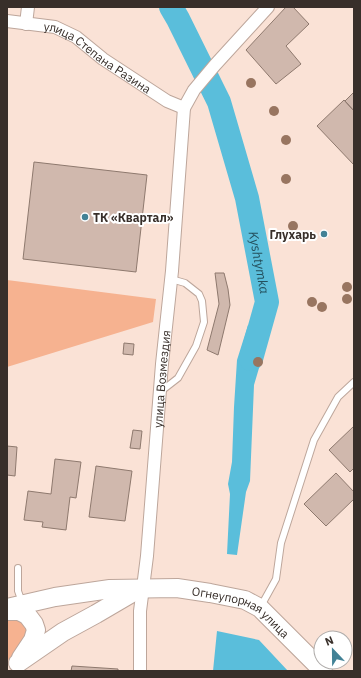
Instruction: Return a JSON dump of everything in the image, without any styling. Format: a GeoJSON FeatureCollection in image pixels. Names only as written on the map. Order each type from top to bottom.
{"type":"FeatureCollection","features":[{"type":"Feature","properties":{"kind":"main road","name":"Огнеупорная улица"},"geometry":{"type":"LineString","coordinates":[[12,607],[55,597],[110,589],[177,588],[210,592],[245,600],[260,608],[323,671]]}},
{"type":"Feature","properties":{"kind":"main road"},"geometry":{"type":"LineString","coordinates":[[13,667],[63,632],[140,589]]}},
{"type":"Feature","properties":{"kind":"main road"},"geometry":{"type":"LineString","coordinates":[[12,607],[28,616],[34,624],[36,630],[33,640],[13,667]]}},
{"type":"Feature","properties":{"kind":"street"},"geometry":{"type":"LineString","coordinates":[[26,24],[28,7]]}},
{"type":"Feature","properties":{"kind":"street","name":"улица Возмездия"},"geometry":{"type":"LineString","coordinates":[[140,671],[140,589],[148,548],[184,108],[194,90],[215,64],[268,7]]}},
{"type":"Feature","properties":{"kind":"street","name":"улица Степана Разина"},"geometry":{"type":"LineString","coordinates":[[7,21],[55,27],[76,37],[103,59],[167,101],[184,108]]}},
{"type":"Feature","properties":{"kind":"lane"},"geometry":{"type":"LineString","coordinates":[[160,392],[178,378],[196,346],[204,322],[202,301],[199,294],[185,283],[171,279]]}},
{"type":"Feature","properties":{"kind":"lane"},"geometry":{"type":"LineString","coordinates":[[260,608],[276,579],[281,543],[314,440],[338,397],[354,382]]}},
{"type":"Feature","properties":{"kind":"lane"},"geometry":{"type":"LineString","coordinates":[[12,607],[18,591],[18,568]]}},
{"type":"Feature","properties":{"kind":"shaded area"},"geometry":{"type":"Polygon","coordinates":[[[7,280],[156,299],[153,322],[7,367],[7,280]]]}},
{"type":"Feature","properties":{"kind":"shaded area"},"geometry":{"type":"Polygon","coordinates":[[[11,613],[29,628],[25,645],[7,661],[7,614],[11,613]]]}},
{"type":"Feature","properties":{"kind":"water"},"geometry":{"type":"Polygon","coordinates":[[[248,325],[268,329],[267,341],[254,385],[250,481],[246,492],[237,555],[227,554],[230,494],[228,484],[232,462],[237,360],[248,325]]]}},
{"type":"Feature","properties":{"kind":"water"},"geometry":{"type":"Polygon","coordinates":[[[217,631],[259,640],[288,671],[213,671],[217,631]]]}},
{"type":"Feature","properties":{"kind":"building"},"geometry":{"type":"Polygon","coordinates":[[[286,7],[293,7],[309,24],[286,46],[301,64],[276,84],[246,50],[286,7]]]}},
{"type":"Feature","properties":{"kind":"building"},"geometry":{"type":"Polygon","coordinates":[[[354,92],[354,111],[345,101],[354,92]]]}},
{"type":"Feature","properties":{"kind":"building"},"geometry":{"type":"Polygon","coordinates":[[[344,100],[354,111],[354,165],[317,126],[344,100]]]}},
{"type":"Feature","properties":{"kind":"building","name":"ТК «Квартал»"},"geometry":{"type":"Polygon","coordinates":[[[34,162],[147,175],[136,272],[23,259],[34,162]]]}},
{"type":"Feature","properties":{"kind":"building"},"geometry":{"type":"Polygon","coordinates":[[[215,273],[224,273],[230,305],[218,355],[207,350],[219,304],[215,273]]]}},
{"type":"Feature","properties":{"kind":"building"},"geometry":{"type":"Polygon","coordinates":[[[124,343],[134,344],[133,355],[123,354],[124,343]]]}},
{"type":"Feature","properties":{"kind":"building"},"geometry":{"type":"Polygon","coordinates":[[[354,426],[354,468],[350,472],[329,450],[354,426]]]}},
{"type":"Feature","properties":{"kind":"building"},"geometry":{"type":"Polygon","coordinates":[[[133,430],[142,431],[140,449],[130,448],[133,430]]]}},
{"type":"Feature","properties":{"kind":"building"},"geometry":{"type":"Polygon","coordinates":[[[7,446],[17,447],[15,476],[7,475],[7,446]]]}},
{"type":"Feature","properties":{"kind":"building"},"geometry":{"type":"Polygon","coordinates":[[[55,459],[81,462],[76,498],[70,497],[66,530],[42,527],[43,522],[24,520],[28,491],[51,494],[55,459]]]}},
{"type":"Feature","properties":{"kind":"building"},"geometry":{"type":"Polygon","coordinates":[[[96,466],[132,471],[125,521],[89,517],[96,466]]]}},
{"type":"Feature","properties":{"kind":"building"},"geometry":{"type":"Polygon","coordinates":[[[336,473],[354,492],[354,499],[326,526],[304,504],[336,473]]]}},
{"type":"Feature","properties":{"kind":"building"},"geometry":{"type":"Polygon","coordinates":[[[72,666],[118,669],[118,671],[71,671],[72,666]]]}},
{"type":"Feature","properties":{"kind":"waterway","name":"Kyshtymka"},"geometry":{"type":"LineString","coordinates":[[171,7],[219,102],[247,198],[267,302],[251,359]]}},
{"type":"Feature","properties":{"kind":"place","name":"ТК «Квартал»"},"geometry":{"type":"Point","coordinates":[85,217]}},
{"type":"Feature","properties":{"kind":"place","name":"Глухарь"},"geometry":{"type":"Point","coordinates":[324,234]}}]}
